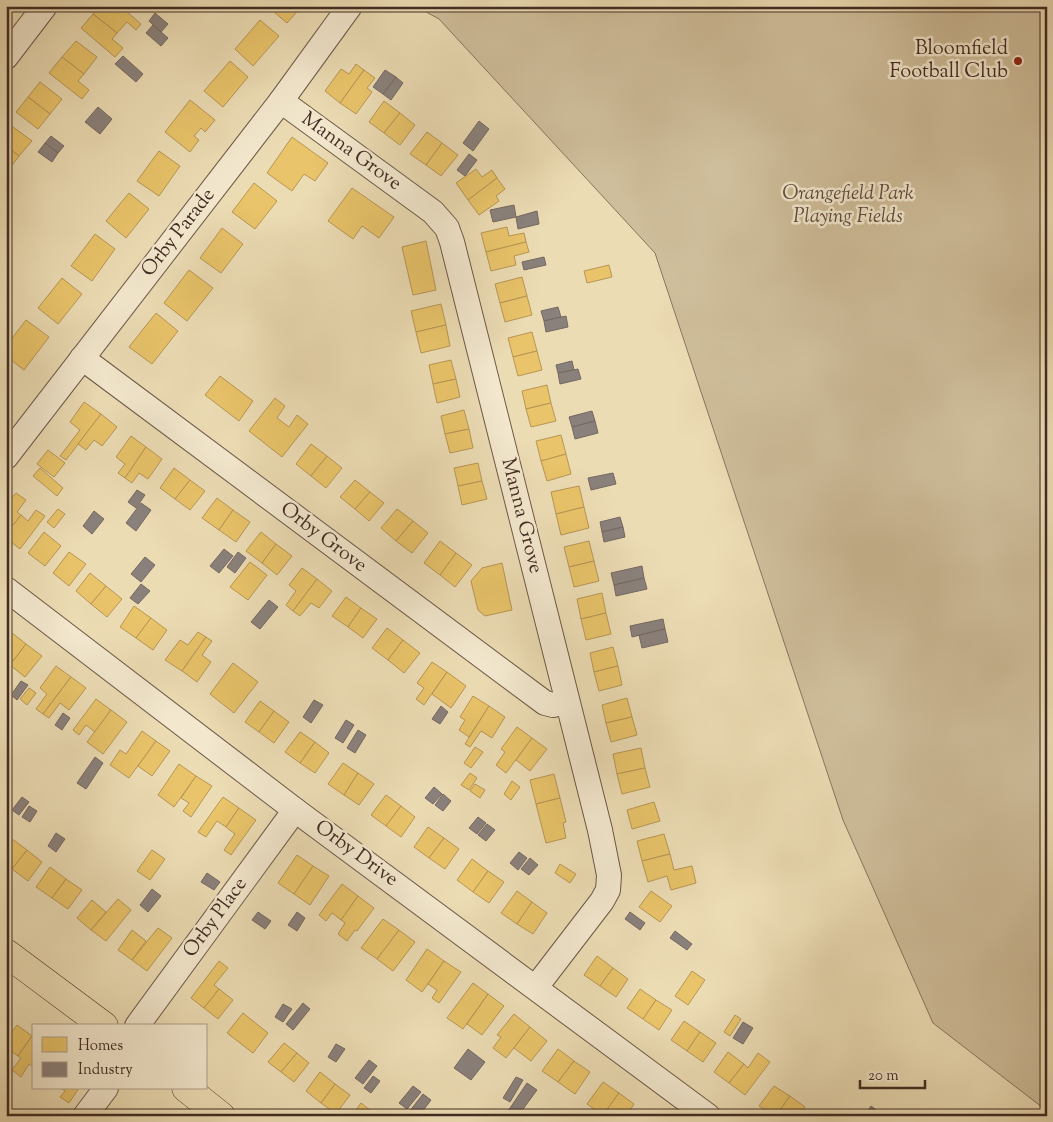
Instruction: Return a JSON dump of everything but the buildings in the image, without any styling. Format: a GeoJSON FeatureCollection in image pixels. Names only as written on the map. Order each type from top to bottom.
{"type":"FeatureCollection","features":[{"type":"Feature","properties":{"kind":"main road"},"geometry":{"type":"LineString","coordinates":[[6,952],[101,1024]]}},
{"type":"Feature","properties":{"kind":"main road"},"geometry":{"type":"LineString","coordinates":[[188,1090],[221,1116]]}},
{"type":"Feature","properties":{"kind":"street"},"geometry":{"type":"LineString","coordinates":[[6,57],[45,6]]}},
{"type":"Feature","properties":{"kind":"street","name":"Orby Parade"},"geometry":{"type":"LineString","coordinates":[[6,457],[281,101],[350,6]]}},
{"type":"Feature","properties":{"kind":"street","name":"Manna Grove"},"geometry":{"type":"LineString","coordinates":[[281,101],[433,212],[447,228],[452,242],[600,830],[609,875],[608,890],[602,902],[536,987]]}},
{"type":"Feature","properties":{"kind":"street","name":"Orby Grove"},"geometry":{"type":"LineString","coordinates":[[82,358],[545,703],[553,705],[567,702]]}},
{"type":"Feature","properties":{"kind":"street","name":"Orby Drive"},"geometry":{"type":"LineString","coordinates":[[6,589],[295,810],[708,1116]]}},
{"type":"Feature","properties":{"kind":"street","name":"Orby Place"},"geometry":{"type":"LineString","coordinates":[[138,1024],[295,810]]}},
{"type":"Feature","properties":{"kind":"street"},"geometry":{"type":"LineString","coordinates":[[85,1116],[104,1090]]}},
{"type":"Feature","properties":{"kind":"green space","name":"Orangefield Park Playing Fields"},"geometry":{"type":"Polygon","coordinates":[[[415,6],[1047,6],[1047,1111],[933,1023],[843,820],[655,253],[439,19],[415,6]]]}},
{"type":"Feature","properties":{"kind":"place","name":"Bloomfield Football Club"},"geometry":{"type":"Point","coordinates":[1018,61]}}]}
